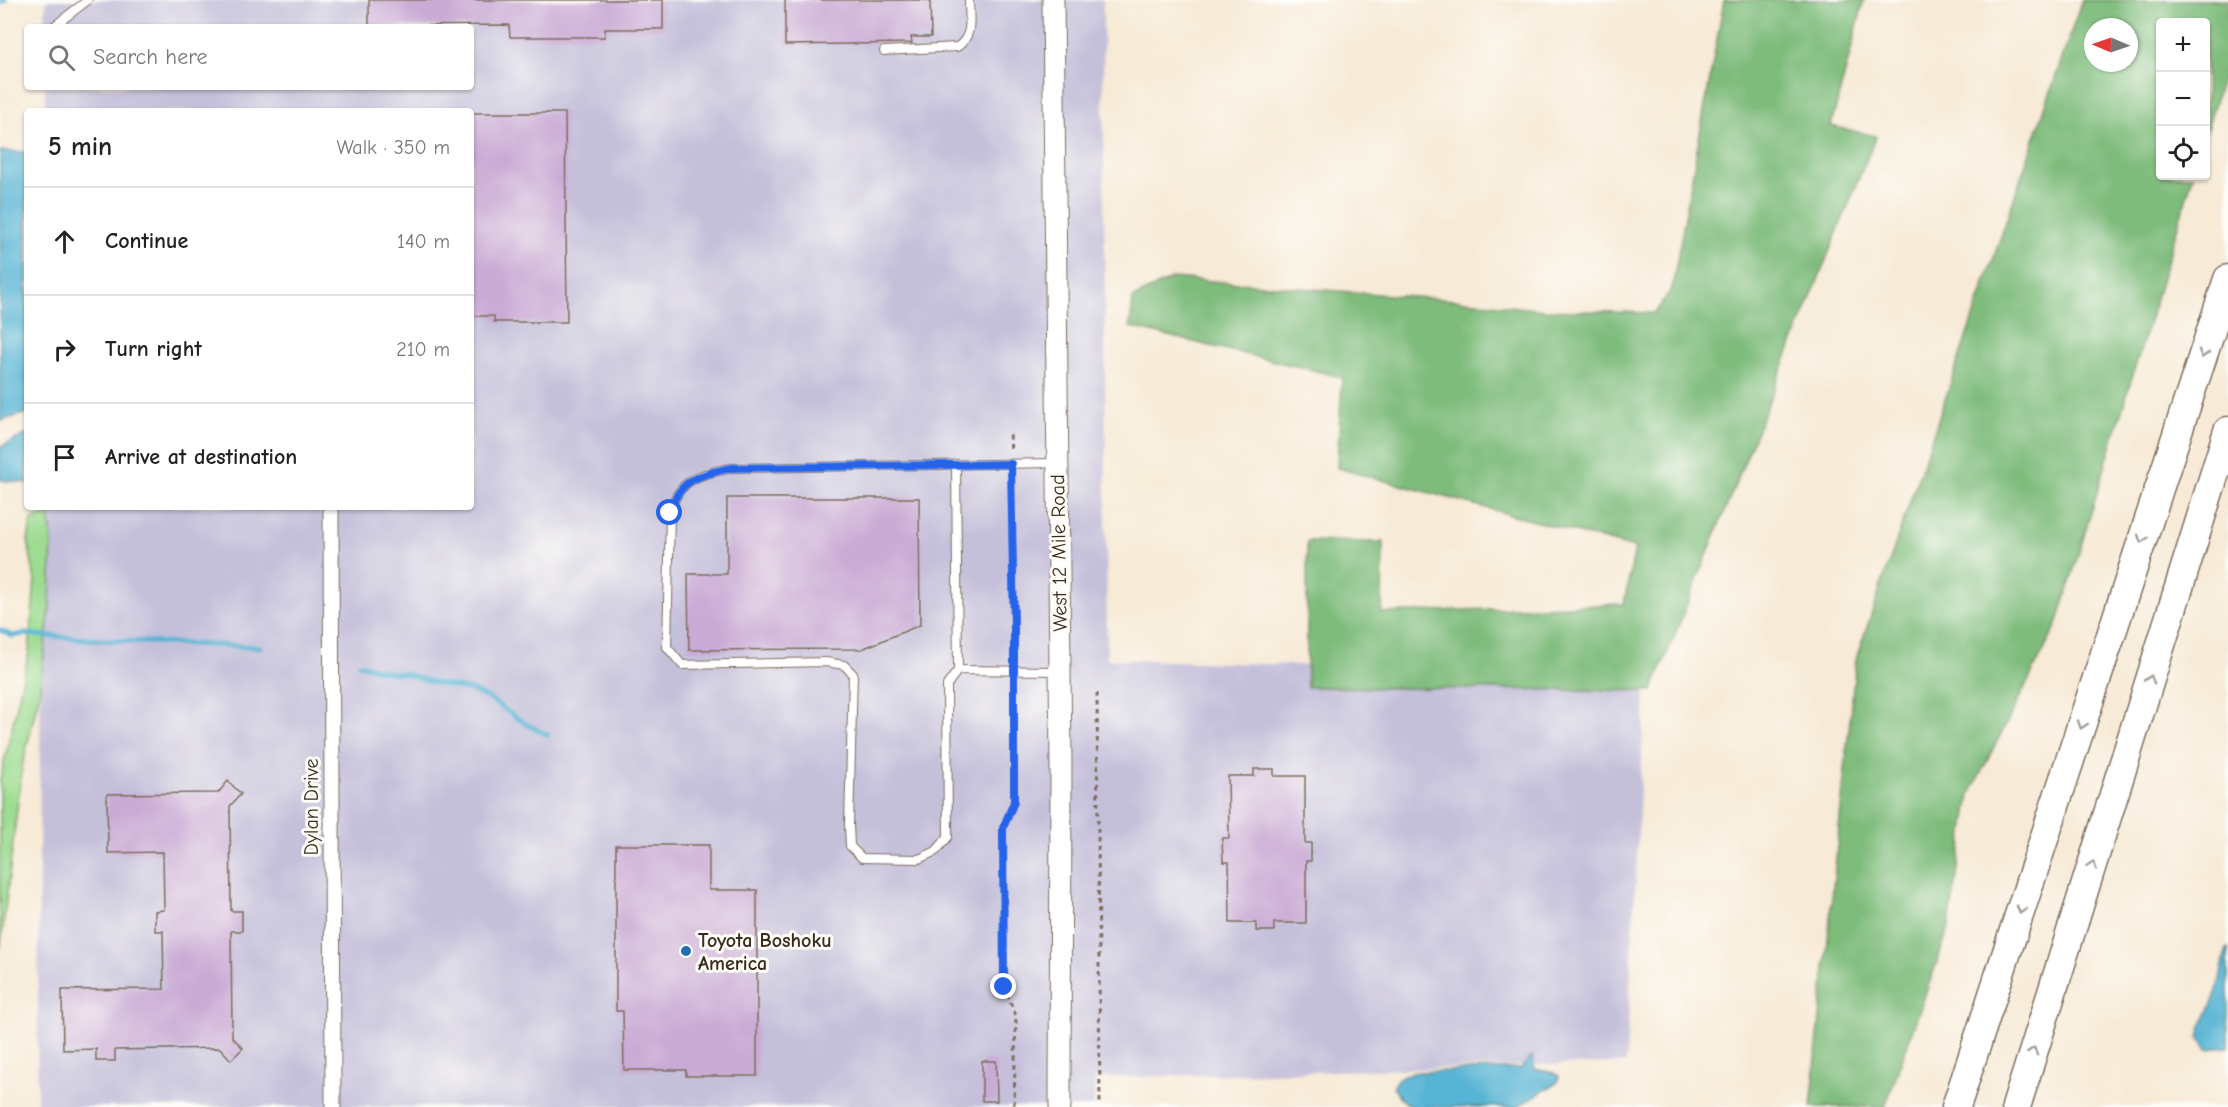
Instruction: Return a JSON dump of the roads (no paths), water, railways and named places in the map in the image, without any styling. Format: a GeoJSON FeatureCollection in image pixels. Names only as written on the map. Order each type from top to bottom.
{"type":"FeatureCollection","features":[{"type":"Feature","properties":{"kind":"highway"},"geometry":{"type":"LineString","coordinates":[[1956,1107],[2228,279]]}},
{"type":"Feature","properties":{"kind":"highway"},"geometry":{"type":"LineString","coordinates":[[2016,1107],[2228,431]]}},
{"type":"Feature","properties":{"kind":"main road","name":"West 12 Mile Road"},"geometry":{"type":"LineString","coordinates":[[1053,0],[1060,671],[1060,1107]]}},
{"type":"Feature","properties":{"kind":"street","name":"Dylan Drive"},"geometry":{"type":"LineString","coordinates":[[331,510],[333,1107]]}},
{"type":"Feature","properties":{"kind":"lane"},"geometry":{"type":"LineString","coordinates":[[57,24],[88,0]]}},
{"type":"Feature","properties":{"kind":"lane"},"geometry":{"type":"LineString","coordinates":[[884,51],[957,47],[970,35],[969,0]]}},
{"type":"Feature","properties":{"kind":"lane"},"geometry":{"type":"LineString","coordinates":[[956,464],[958,670],[948,685],[948,837],[936,851],[919,859],[862,858],[850,846],[853,674],[844,665],[826,662],[682,666],[667,647],[670,513],[673,498],[686,483],[709,472],[732,468],[956,464],[1058,463]]}},
{"type":"Feature","properties":{"kind":"lane"},"geometry":{"type":"LineString","coordinates":[[958,670],[1060,671]]}},
{"type":"Feature","properties":{"kind":"water"},"geometry":{"type":"Polygon","coordinates":[[[0,151],[24,152],[24,414],[0,421],[0,151]]]}},
{"type":"Feature","properties":{"kind":"water"},"geometry":{"type":"Polygon","coordinates":[[[24,435],[24,483],[0,480],[0,447],[24,435]]]}},
{"type":"Feature","properties":{"kind":"water"},"geometry":{"type":"Polygon","coordinates":[[[2228,947],[2228,1047],[2207,1049],[2199,1038],[2218,987],[2228,947]]]}},
{"type":"Feature","properties":{"kind":"water"},"geometry":{"type":"Polygon","coordinates":[[[1532,1057],[1535,1069],[1552,1072],[1559,1076],[1558,1082],[1517,1107],[1411,1107],[1400,1098],[1393,1087],[1402,1076],[1418,1072],[1521,1068],[1532,1057]]]}},
{"type":"Feature","properties":{"kind":"waterway"},"geometry":{"type":"LineString","coordinates":[[0,3],[5,0]]}},
{"type":"Feature","properties":{"kind":"waterway"},"geometry":{"type":"LineString","coordinates":[[0,630],[12,636],[24,634],[100,640],[260,647]]}},
{"type":"Feature","properties":{"kind":"waterway"},"geometry":{"type":"LineString","coordinates":[[359,664],[471,690],[548,735]]}},
{"type":"Feature","properties":{"kind":"place","name":"Toyota Boshoku America"},"geometry":{"type":"Point","coordinates":[686,951]}}]}
